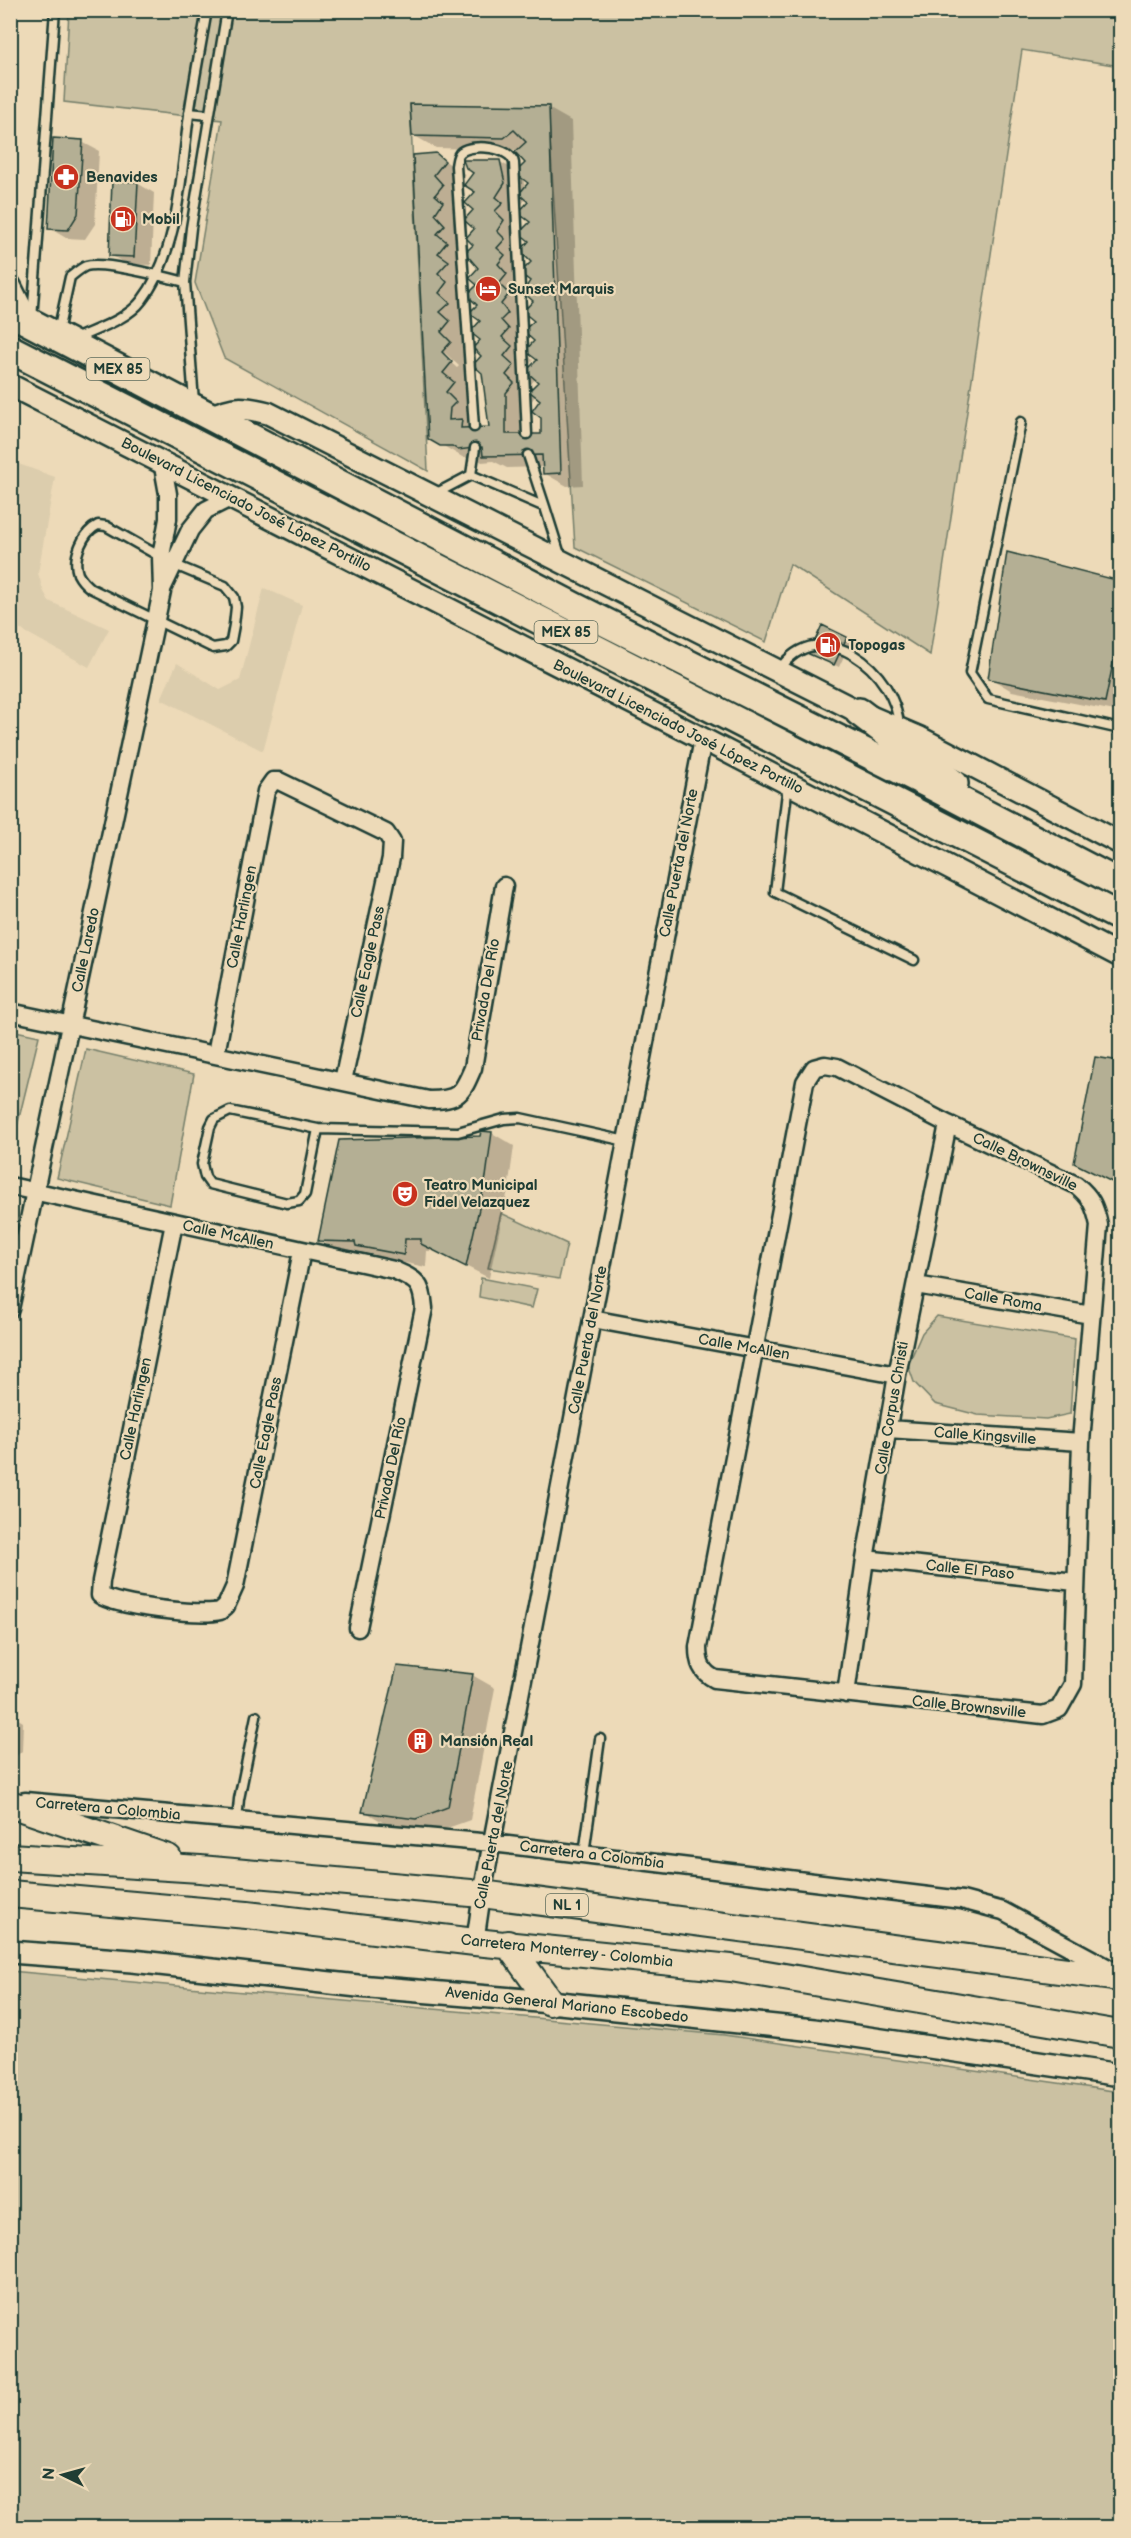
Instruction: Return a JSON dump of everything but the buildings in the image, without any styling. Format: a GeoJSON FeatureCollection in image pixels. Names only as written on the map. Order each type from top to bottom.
{"type":"FeatureCollection","features":[{"type":"Feature","properties":{"kind":"highway","name":"MEX 85"},"geometry":{"type":"LineString","coordinates":[[23,318],[573,606],[1120,885]]}},
{"type":"Feature","properties":{"kind":"highway","name":"Boulevard Licenciado José López Portillo"},"geometry":{"type":"LineString","coordinates":[[10,349],[1120,917]]}},
{"type":"Feature","properties":{"kind":"highway"},"geometry":{"type":"LineString","coordinates":[[859,712],[1004,824]]}},
{"type":"Feature","properties":{"kind":"main road"},"geometry":{"type":"LineString","coordinates":[[10,1804],[200,1869]]}},
{"type":"Feature","properties":{"kind":"main road","name":"NL 1"},"geometry":{"type":"LineString","coordinates":[[10,1857],[200,1869],[482,1894],[1120,1978]]}},
{"type":"Feature","properties":{"kind":"main road","name":"Carretera Monterrey - Colombia"},"geometry":{"type":"LineString","coordinates":[[10,1894],[247,1914],[475,1942],[731,1968],[1120,2034]]}},
{"type":"Feature","properties":{"kind":"main road"},"geometry":{"type":"LineString","coordinates":[[508,1944],[550,2002]]}},
{"type":"Feature","properties":{"kind":"street"},"geometry":{"type":"LineString","coordinates":[[10,286],[23,318]]}},
{"type":"Feature","properties":{"kind":"street","name":"Boulevard Licenciado José López Portillo"},"geometry":{"type":"LineString","coordinates":[[10,385],[703,739],[1120,956]]}},
{"type":"Feature","properties":{"kind":"street"},"geometry":{"type":"LineString","coordinates":[[202,413],[245,407],[268,413],[859,712],[920,738],[1120,843]]}},
{"type":"Feature","properties":{"kind":"street","name":"Calle Laredo"},"geometry":{"type":"LineString","coordinates":[[10,1310],[168,560],[168,495],[162,461]]}},
{"type":"Feature","properties":{"kind":"street","name":"Calle Laredo"},"geometry":{"type":"LineString","coordinates":[[168,560],[206,510],[230,498]]}},
{"type":"Feature","properties":{"kind":"street","name":"Calle Puerta del Norte"},"geometry":{"type":"LineString","coordinates":[[475,1942],[482,1894],[703,739]]}},
{"type":"Feature","properties":{"kind":"street","name":"Calle Eagle Pass"},"geometry":{"type":"LineString","coordinates":[[273,781],[283,782],[386,833],[392,842],[391,858],[343,1081]]}},
{"type":"Feature","properties":{"kind":"street","name":"Calle Harlingen"},"geometry":{"type":"LineString","coordinates":[[216,1054],[266,791],[273,781]]}},
{"type":"Feature","properties":{"kind":"street","name":"Privada Del Río"},"geometry":{"type":"LineString","coordinates":[[343,1081],[429,1100],[448,1100],[458,1096],[473,1068],[504,886]]}},
{"type":"Feature","properties":{"kind":"street"},"geometry":{"type":"LineString","coordinates":[[10,1012],[343,1081]]}},
{"type":"Feature","properties":{"kind":"street","name":"Calle Brownsville"},"geometry":{"type":"LineString","coordinates":[[825,1065],[837,1067],[948,1124],[1076,1185],[1090,1197],[1096,1208],[1099,1225],[1091,1315],[1081,1442],[1075,1582],[1076,1662],[1073,1684],[1059,1708],[1043,1715],[715,1679],[706,1675],[698,1661],[698,1647],[805,1082],[814,1068],[825,1065]]}},
{"type":"Feature","properties":{"kind":"street","name":"Calle Corpus Christi"},"geometry":{"type":"LineString","coordinates":[[846,1694],[865,1559],[897,1375],[948,1124]]}},
{"type":"Feature","properties":{"kind":"street","name":"Calle McAllen"},"geometry":{"type":"LineString","coordinates":[[10,1186],[394,1270],[415,1280],[423,1295],[424,1308]]}},
{"type":"Feature","properties":{"kind":"street","name":"Calle Harlingen"},"geometry":{"type":"LineString","coordinates":[[174,1223],[100,1595],[114,1601],[190,1613],[220,1611]]}},
{"type":"Feature","properties":{"kind":"street","name":"Calle Eagle Pass"},"geometry":{"type":"LineString","coordinates":[[220,1611],[226,1606],[235,1586],[302,1251]]}},
{"type":"Feature","properties":{"kind":"street","name":"Calle Roma"},"geometry":{"type":"LineString","coordinates":[[916,1285],[1091,1315]]}},
{"type":"Feature","properties":{"kind":"street","name":"Privada Del Río"},"geometry":{"type":"LineString","coordinates":[[358,1628],[424,1308]]}},
{"type":"Feature","properties":{"kind":"street","name":"Calle McAllen"},"geometry":{"type":"LineString","coordinates":[[592,1319],[897,1375]]}},
{"type":"Feature","properties":{"kind":"street","name":"Calle Kingsville"},"geometry":{"type":"LineString","coordinates":[[888,1429],[1081,1442]]}},
{"type":"Feature","properties":{"kind":"street","name":"Calle El Paso"},"geometry":{"type":"LineString","coordinates":[[865,1559],[1075,1582]]}},
{"type":"Feature","properties":{"kind":"street","name":"Carretera a Colombia"},"geometry":{"type":"LineString","coordinates":[[10,1800],[492,1843],[962,1900],[1003,1911],[1097,1964],[1120,1974]]}},
{"type":"Feature","properties":{"kind":"street","name":"Avenida General Mariano Escobedo"},"geometry":{"type":"LineString","coordinates":[[10,1952],[132,1961],[358,1986],[550,2002],[814,2030],[1120,2075]]}},
{"type":"Feature","properties":{"kind":"lane"},"geometry":{"type":"LineString","coordinates":[[23,318],[55,10]]}},
{"type":"Feature","properties":{"kind":"lane"},"geometry":{"type":"LineString","coordinates":[[185,282],[158,275],[86,266],[70,277],[62,340],[122,316],[141,302],[158,275],[178,198],[189,113],[207,10]]}},
{"type":"Feature","properties":{"kind":"lane"},"geometry":{"type":"LineString","coordinates":[[202,413],[185,282],[190,228],[227,10]]}},
{"type":"Feature","properties":{"kind":"lane"},"geometry":{"type":"LineString","coordinates":[[189,113],[209,115]]}},
{"type":"Feature","properties":{"kind":"lane"},"geometry":{"type":"LineString","coordinates":[[474,427],[456,166],[459,154],[463,151],[484,148],[509,153],[513,157],[526,434]]}},
{"type":"Feature","properties":{"kind":"lane"},"geometry":{"type":"LineString","coordinates":[[1021,422],[970,673],[988,699],[1120,729]]}},
{"type":"Feature","properties":{"kind":"lane"},"geometry":{"type":"LineString","coordinates":[[471,476],[475,448]]}},
{"type":"Feature","properties":{"kind":"lane"},"geometry":{"type":"LineString","coordinates":[[528,455],[562,561]]}},
{"type":"Feature","properties":{"kind":"lane"},"geometry":{"type":"LineString","coordinates":[[433,495],[471,476],[544,507]]}},
{"type":"Feature","properties":{"kind":"lane"},"geometry":{"type":"LineString","coordinates":[[98,525],[106,526],[168,560],[225,586],[234,597],[236,608],[231,641],[226,646],[213,648],[155,619],[90,588],[82,580],[76,565],[84,536],[90,528],[98,525]]}},
{"type":"Feature","properties":{"kind":"lane"},"geometry":{"type":"LineString","coordinates":[[779,670],[785,660],[802,648],[821,644],[837,648],[864,663],[883,680],[896,704],[900,730]]}},
{"type":"Feature","properties":{"kind":"lane"},"geometry":{"type":"LineString","coordinates":[[788,784],[775,892],[914,960]]}},
{"type":"Feature","properties":{"kind":"lane"},"geometry":{"type":"LineString","coordinates":[[318,1129],[305,1194],[299,1200],[287,1203],[221,1187],[210,1184],[205,1177],[202,1164],[210,1127],[214,1119],[230,1111],[318,1129],[459,1132],[504,1119],[520,1118],[626,1141]]}},
{"type":"Feature","properties":{"kind":"lane"},"geometry":{"type":"LineString","coordinates":[[237,1821],[239,1799],[256,1716]]}},
{"type":"Feature","properties":{"kind":"lane"},"geometry":{"type":"LineString","coordinates":[[584,1854],[600,1739]]}},
{"type":"Feature","properties":{"kind":"shaded area"},"geometry":{"type":"Polygon","coordinates":[[[69,11],[1120,11],[1120,66],[1022,50],[930,655],[790,564],[766,642],[575,547],[548,106],[410,105],[428,471],[224,358],[195,283],[222,120],[64,102],[69,11]]]}},
{"type":"Feature","properties":{"kind":"shaded area"},"geometry":{"type":"Polygon","coordinates":[[[10,461],[55,477],[38,573],[49,601],[109,629],[89,667],[11,624],[10,461]]]}},
{"type":"Feature","properties":{"kind":"shaded area"},"geometry":{"type":"Polygon","coordinates":[[[264,588],[302,605],[263,751],[161,699],[177,663],[220,690],[240,680],[264,588]]]}},
{"type":"Feature","properties":{"kind":"shaded area"},"geometry":{"type":"Polygon","coordinates":[[[10,1030],[39,1036],[11,1151],[10,1030]]]}},
{"type":"Feature","properties":{"kind":"shaded area"},"geometry":{"type":"Polygon","coordinates":[[[86,1049],[194,1074],[170,1205],[57,1178],[86,1049]]]}},
{"type":"Feature","properties":{"kind":"shaded area"},"geometry":{"type":"Polygon","coordinates":[[[501,1213],[567,1244],[559,1279],[488,1268],[501,1213]]]}},
{"type":"Feature","properties":{"kind":"shaded area"},"geometry":{"type":"Polygon","coordinates":[[[481,1278],[537,1289],[532,1308],[479,1297],[481,1278]]]}},
{"type":"Feature","properties":{"kind":"shaded area"},"geometry":{"type":"Polygon","coordinates":[[[937,1316],[1075,1339],[1070,1414],[1046,1419],[978,1415],[935,1404],[914,1382],[908,1365],[922,1333],[937,1316]]]}},
{"type":"Feature","properties":{"kind":"shaded area"},"geometry":{"type":"Polygon","coordinates":[[[10,1971],[724,2035],[1120,2092],[1120,2527],[11,2527],[10,1971]]]}},
{"type":"Feature","properties":{"kind":"place","name":"Benavides"},"geometry":{"type":"Point","coordinates":[66,177]}},
{"type":"Feature","properties":{"kind":"place","name":"Mobil"},"geometry":{"type":"Point","coordinates":[123,219]}},
{"type":"Feature","properties":{"kind":"place","name":"Sunset Marquis"},"geometry":{"type":"Point","coordinates":[488,289]}},
{"type":"Feature","properties":{"kind":"place","name":"Topogas"},"geometry":{"type":"Point","coordinates":[828,645]}},
{"type":"Feature","properties":{"kind":"place","name":"Teatro Municipal Fidel Velazquez"},"geometry":{"type":"Point","coordinates":[405,1194]}},
{"type":"Feature","properties":{"kind":"place","name":"Mansión Real"},"geometry":{"type":"Point","coordinates":[420,1741]}}]}
